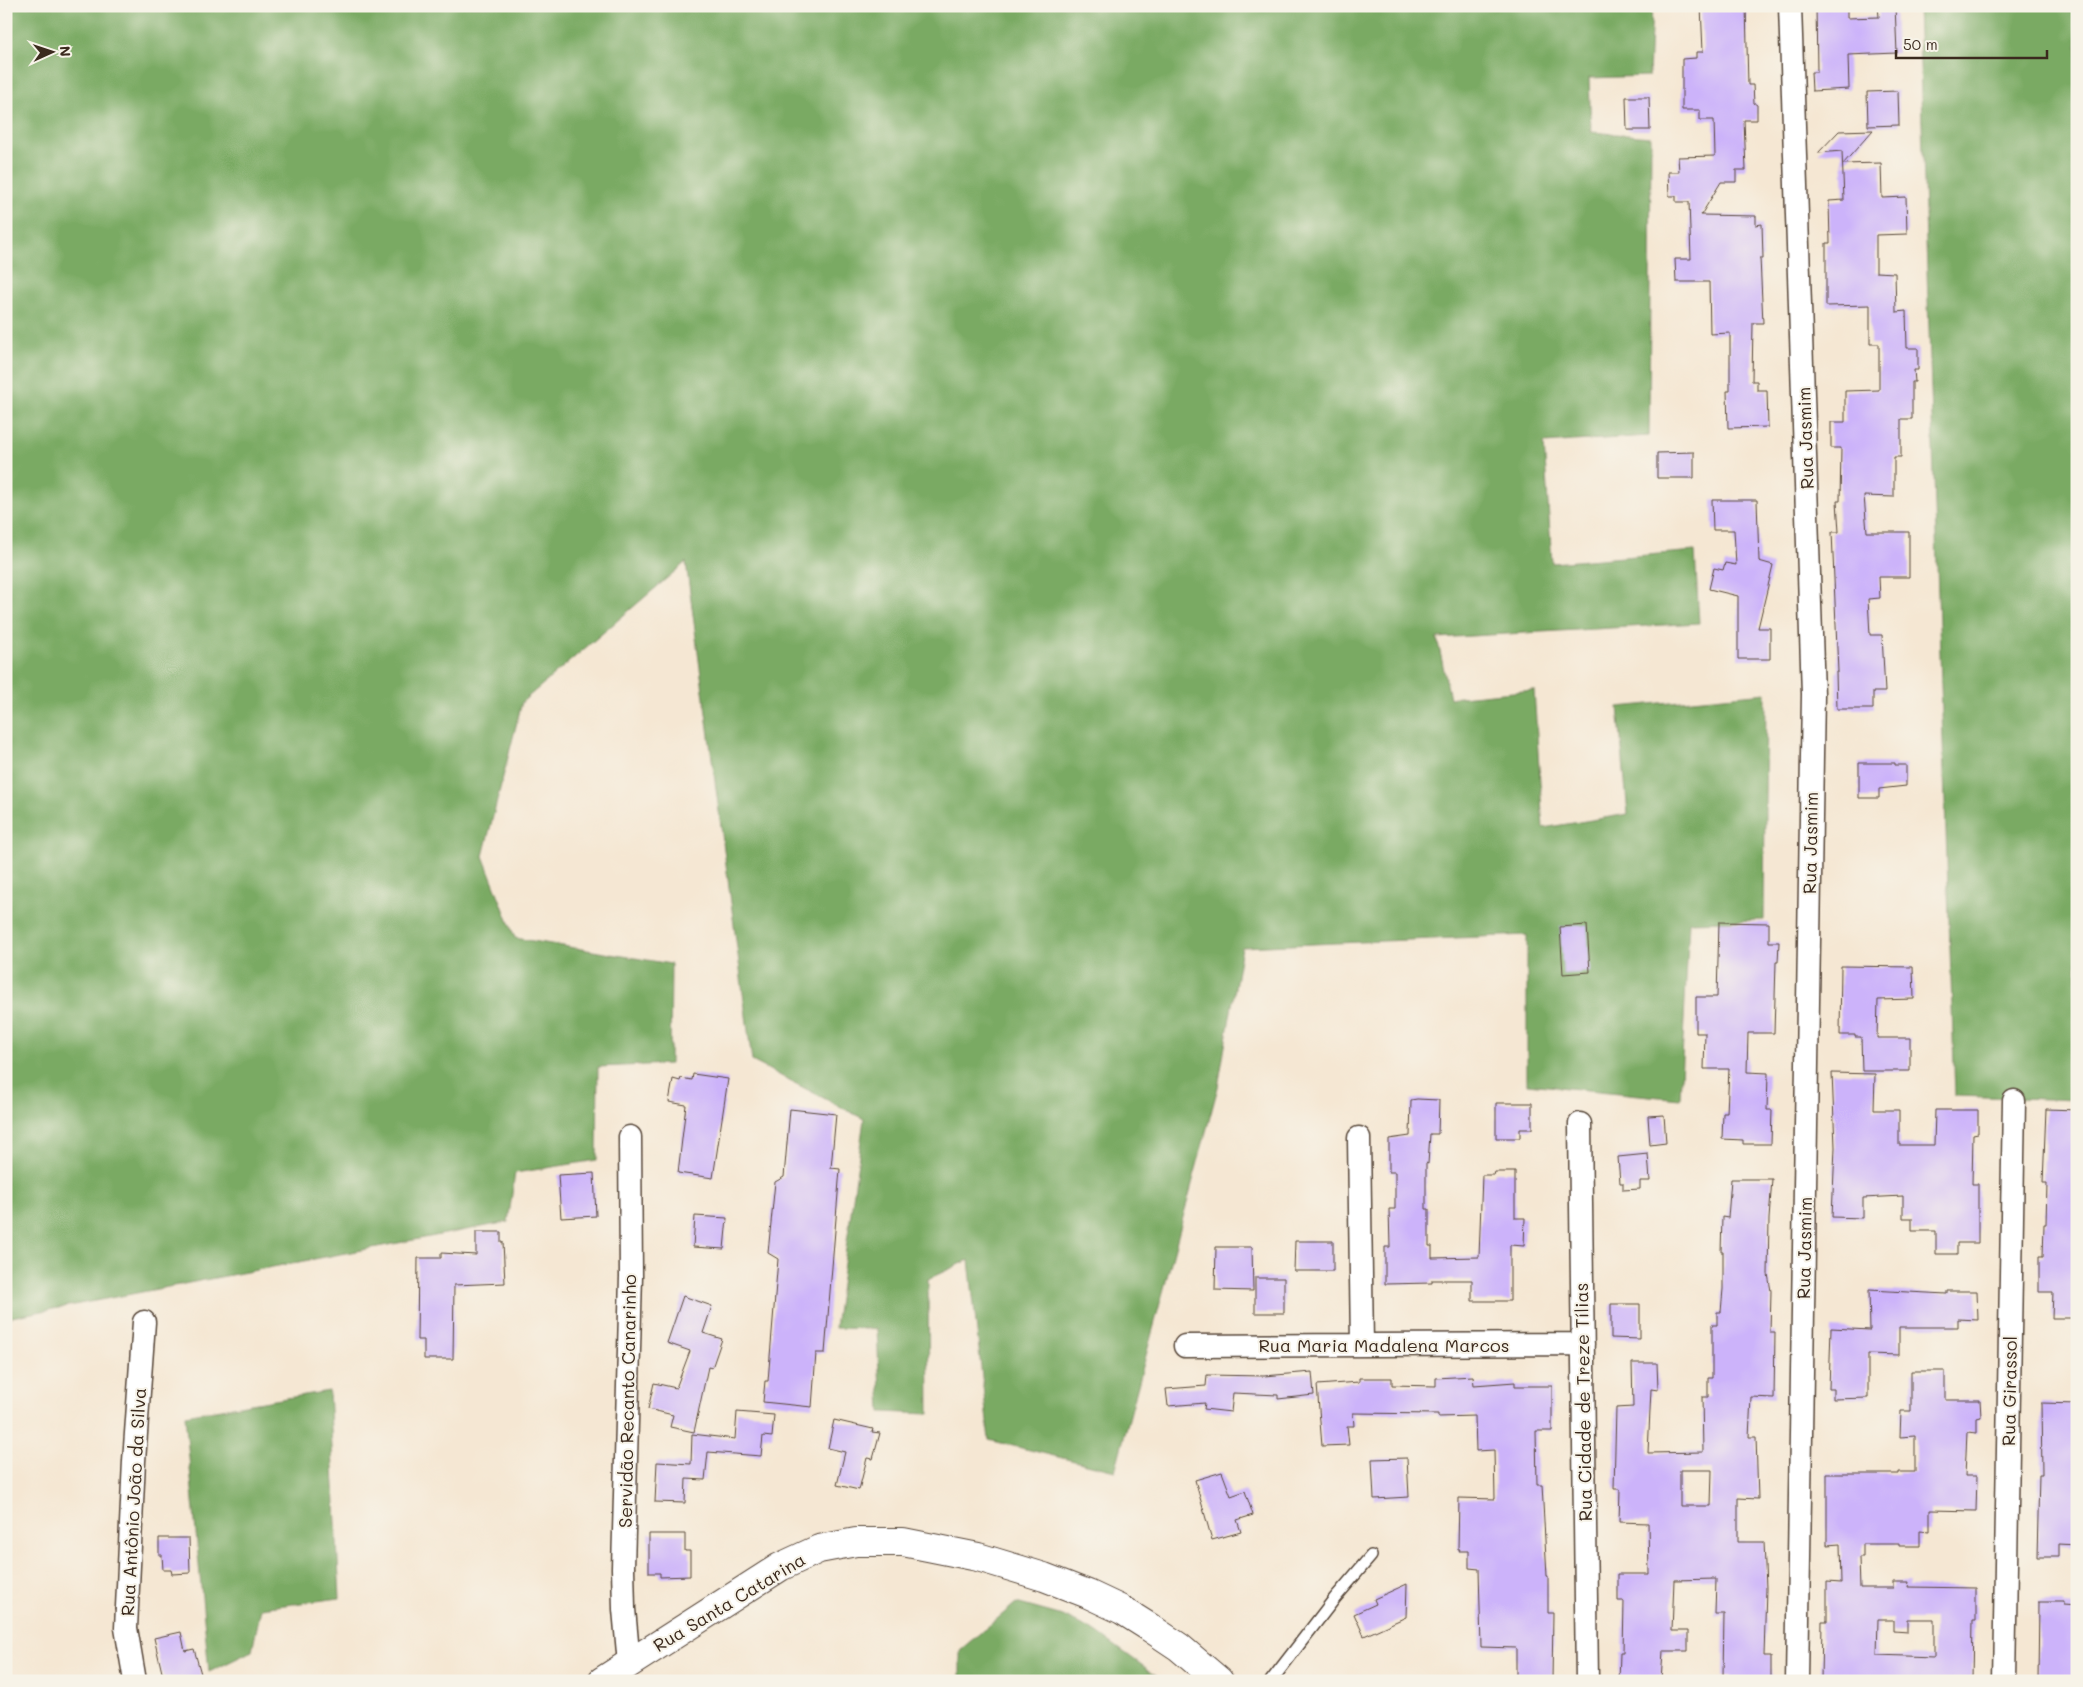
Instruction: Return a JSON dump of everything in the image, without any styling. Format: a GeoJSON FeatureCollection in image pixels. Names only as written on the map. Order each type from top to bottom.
{"type":"FeatureCollection","features":[{"type":"Feature","properties":{"kind":"main road","name":"Rua Santa Catarina"},"geometry":{"type":"LineString","coordinates":[[602,1681],[772,1572],[819,1549],[856,1542],[903,1542],[978,1557],[1044,1577],[1122,1610],[1179,1647],[1219,1681]]}},
{"type":"Feature","properties":{"kind":"street","name":"Rua Jasmim"},"geometry":{"type":"LineString","coordinates":[[1790,6],[1813,694],[1797,1681]]}},
{"type":"Feature","properties":{"kind":"street","name":"Rua Girassol"},"geometry":{"type":"LineString","coordinates":[[2004,1681],[2014,1101]]}},
{"type":"Feature","properties":{"kind":"street","name":"Rua Cidade de Treze Tílias"},"geometry":{"type":"LineString","coordinates":[[1580,1124],[1587,1681]]}},
{"type":"Feature","properties":{"kind":"street","name":"Servidão Recanto Canarinho"},"geometry":{"type":"LineString","coordinates":[[629,1664],[624,1609],[623,1568],[630,1276],[630,1138]]}},
{"type":"Feature","properties":{"kind":"street"},"geometry":{"type":"LineString","coordinates":[[1359,1138],[1362,1345]]}},
{"type":"Feature","properties":{"kind":"street","name":"Rua Antônio João da Silva"},"geometry":{"type":"LineString","coordinates":[[135,1681],[126,1628],[134,1461],[144,1322]]}},
{"type":"Feature","properties":{"kind":"street","name":"Rua Maria Madalena Marcos"},"geometry":{"type":"LineString","coordinates":[[1185,1346],[1583,1344]]}},
{"type":"Feature","properties":{"kind":"lane"},"geometry":{"type":"LineString","coordinates":[[1271,1681],[1370,1556]]}},
{"type":"Feature","properties":{"kind":"green space"},"geometry":{"type":"Polygon","coordinates":[[[6,6],[1652,6],[1649,76],[1589,78],[1591,132],[1651,137],[1649,436],[1544,443],[1552,563],[1695,551],[1699,623],[1437,638],[1450,698],[1534,690],[1543,828],[1628,814],[1618,707],[1766,693],[1764,920],[1689,922],[1680,1099],[1527,1084],[1527,935],[1242,947],[1218,1087],[1115,1471],[989,1440],[969,1260],[928,1279],[929,1414],[881,1412],[877,1329],[835,1328],[864,1119],[752,1061],[686,562],[522,702],[483,856],[515,938],[671,964],[670,1064],[598,1067],[597,1160],[515,1173],[508,1222],[6,1318],[6,6]]]}},
{"type":"Feature","properties":{"kind":"green space"},"geometry":{"type":"Polygon","coordinates":[[[1918,6],[2077,6],[2077,1100],[1955,1096],[1918,6]]]}},
{"type":"Feature","properties":{"kind":"green space"},"geometry":{"type":"Polygon","coordinates":[[[329,1391],[340,1598],[261,1608],[252,1651],[209,1672],[185,1415],[329,1391]]]}},
{"type":"Feature","properties":{"kind":"green space"},"geometry":{"type":"Polygon","coordinates":[[[1016,1603],[1063,1616],[1096,1632],[1164,1681],[960,1681],[960,1650],[1016,1603]]]}},
{"type":"Feature","properties":{"kind":"building"},"geometry":{"type":"Polygon","coordinates":[[[1701,6],[1746,6],[1748,85],[1753,85],[1754,103],[1757,105],[1757,120],[1744,120],[1746,170],[1736,170],[1736,182],[1721,182],[1701,215],[1756,216],[1756,225],[1762,224],[1763,258],[1760,258],[1763,323],[1753,323],[1752,381],[1757,381],[1757,390],[1767,390],[1768,427],[1728,428],[1727,391],[1730,391],[1730,333],[1710,334],[1709,282],[1676,282],[1675,259],[1691,259],[1689,202],[1676,202],[1676,196],[1669,196],[1668,172],[1679,172],[1678,157],[1715,156],[1714,120],[1700,120],[1700,110],[1682,110],[1682,59],[1696,58],[1696,52],[1703,52],[1701,6]]]}},
{"type":"Feature","properties":{"kind":"building"},"geometry":{"type":"Polygon","coordinates":[[[1816,6],[1847,6],[1847,18],[1879,17],[1878,6],[1895,6],[1897,53],[1848,55],[1849,89],[1812,91],[1811,72],[1817,72],[1816,6]]]}},
{"type":"Feature","properties":{"kind":"building"},"geometry":{"type":"Polygon","coordinates":[[[1898,91],[1899,125],[1868,126],[1867,92],[1898,91]]]}},
{"type":"Feature","properties":{"kind":"building"},"geometry":{"type":"Polygon","coordinates":[[[1626,97],[1649,97],[1650,130],[1627,130],[1626,97]]]}},
{"type":"Feature","properties":{"kind":"building"},"geometry":{"type":"Polygon","coordinates":[[[1873,130],[1843,164],[1881,163],[1882,198],[1906,197],[1907,234],[1876,235],[1876,272],[1895,273],[1896,312],[1906,311],[1907,348],[1918,348],[1918,370],[1914,370],[1915,382],[1912,382],[1912,419],[1901,419],[1901,457],[1894,457],[1894,497],[1864,496],[1867,532],[1909,532],[1909,577],[1879,577],[1880,598],[1868,599],[1870,635],[1882,635],[1885,692],[1873,692],[1873,709],[1837,709],[1836,672],[1838,672],[1832,532],[1839,532],[1837,501],[1840,501],[1841,448],[1831,448],[1831,422],[1845,422],[1845,391],[1879,390],[1879,344],[1870,344],[1870,305],[1826,306],[1826,243],[1830,243],[1829,201],[1844,200],[1842,151],[1818,153],[1839,131],[1873,130]]]}},
{"type":"Feature","properties":{"kind":"building"},"geometry":{"type":"Polygon","coordinates":[[[1694,452],[1694,478],[1657,478],[1657,453],[1694,452]]]}},
{"type":"Feature","properties":{"kind":"building"},"geometry":{"type":"Polygon","coordinates":[[[1712,500],[1757,500],[1759,561],[1773,565],[1758,628],[1770,628],[1770,659],[1738,659],[1738,596],[1709,589],[1714,568],[1723,570],[1725,563],[1736,565],[1734,530],[1713,530],[1712,500]]]}},
{"type":"Feature","properties":{"kind":"building"},"geometry":{"type":"Polygon","coordinates":[[[1859,763],[1895,763],[1895,765],[1906,765],[1906,786],[1879,789],[1879,798],[1859,798],[1859,763]]]}},
{"type":"Feature","properties":{"kind":"building"},"geometry":{"type":"Polygon","coordinates":[[[1719,922],[1769,923],[1769,942],[1779,942],[1778,962],[1776,962],[1774,1033],[1748,1033],[1747,1072],[1768,1073],[1767,1110],[1772,1110],[1771,1144],[1743,1144],[1743,1140],[1722,1139],[1723,1113],[1727,1113],[1729,1069],[1704,1069],[1705,1033],[1696,1033],[1696,997],[1717,997],[1719,922]]]}},
{"type":"Feature","properties":{"kind":"building"},"geometry":{"type":"Polygon","coordinates":[[[1587,925],[1590,972],[1563,974],[1560,927],[1587,925]]]}},
{"type":"Feature","properties":{"kind":"building"},"geometry":{"type":"Polygon","coordinates":[[[1841,966],[1913,967],[1914,999],[1878,1000],[1877,1038],[1910,1038],[1910,1071],[1862,1071],[1861,1037],[1840,1035],[1841,966]]]}},
{"type":"Feature","properties":{"kind":"building"},"geometry":{"type":"Polygon","coordinates":[[[1832,1073],[1875,1074],[1874,1110],[1899,1110],[1899,1145],[1934,1145],[1935,1110],[1978,1110],[1978,1133],[1973,1134],[1972,1184],[1978,1184],[1978,1243],[1957,1243],[1957,1254],[1936,1254],[1936,1231],[1912,1231],[1912,1218],[1903,1218],[1903,1196],[1863,1198],[1863,1218],[1832,1217],[1835,1147],[1832,1073]]]}},
{"type":"Feature","properties":{"kind":"building"},"geometry":{"type":"Polygon","coordinates":[[[693,1074],[728,1079],[713,1178],[678,1173],[686,1105],[669,1102],[673,1079],[680,1081],[681,1078],[692,1080],[693,1074]]]}},
{"type":"Feature","properties":{"kind":"building"},"geometry":{"type":"Polygon","coordinates":[[[1411,1100],[1439,1100],[1438,1134],[1430,1134],[1428,1164],[1426,1163],[1426,1209],[1429,1209],[1429,1246],[1432,1246],[1432,1258],[1479,1257],[1482,1175],[1494,1175],[1495,1172],[1515,1172],[1515,1218],[1525,1218],[1524,1246],[1510,1245],[1510,1301],[1472,1301],[1472,1280],[1432,1280],[1432,1283],[1385,1284],[1385,1247],[1390,1247],[1389,1209],[1395,1209],[1395,1172],[1389,1172],[1389,1139],[1410,1136],[1411,1100]]]}},
{"type":"Feature","properties":{"kind":"building"},"geometry":{"type":"Polygon","coordinates":[[[1496,1103],[1532,1103],[1532,1129],[1520,1129],[1520,1138],[1496,1138],[1496,1103]]]}},
{"type":"Feature","properties":{"kind":"building"},"geometry":{"type":"Polygon","coordinates":[[[790,1109],[836,1114],[831,1168],[840,1169],[825,1353],[816,1353],[812,1407],[763,1402],[765,1381],[768,1381],[778,1259],[768,1253],[775,1182],[784,1177],[790,1109]]]}},
{"type":"Feature","properties":{"kind":"building"},"geometry":{"type":"Polygon","coordinates":[[[2046,1109],[2077,1110],[2077,1318],[2052,1318],[2053,1292],[2039,1292],[2039,1257],[2043,1257],[2044,1224],[2046,1224],[2047,1183],[2043,1183],[2046,1109]]]}},
{"type":"Feature","properties":{"kind":"building"},"geometry":{"type":"Polygon","coordinates":[[[1664,1115],[1666,1143],[1650,1145],[1648,1116],[1664,1115]]]}},
{"type":"Feature","properties":{"kind":"building"},"geometry":{"type":"Polygon","coordinates":[[[1648,1154],[1650,1181],[1640,1181],[1640,1189],[1623,1190],[1623,1183],[1620,1183],[1618,1157],[1648,1154]]]}},
{"type":"Feature","properties":{"kind":"building"},"geometry":{"type":"Polygon","coordinates":[[[594,1173],[596,1216],[561,1218],[558,1175],[594,1173]]]}},
{"type":"Feature","properties":{"kind":"building"},"geometry":{"type":"Polygon","coordinates":[[[1731,1179],[1772,1179],[1768,1274],[1771,1291],[1770,1332],[1775,1332],[1774,1398],[1751,1397],[1749,1437],[1756,1437],[1758,1499],[1738,1498],[1738,1542],[1764,1542],[1766,1588],[1764,1656],[1771,1656],[1771,1681],[1732,1681],[1732,1677],[1723,1677],[1724,1614],[1715,1614],[1716,1579],[1674,1580],[1672,1631],[1688,1631],[1688,1651],[1663,1651],[1661,1681],[1619,1681],[1620,1653],[1623,1653],[1624,1601],[1618,1601],[1618,1574],[1649,1574],[1648,1523],[1619,1522],[1620,1489],[1614,1489],[1616,1408],[1633,1407],[1632,1363],[1657,1363],[1658,1390],[1651,1389],[1648,1453],[1703,1452],[1702,1397],[1708,1397],[1708,1378],[1712,1378],[1712,1325],[1717,1325],[1717,1312],[1721,1312],[1723,1289],[1722,1217],[1728,1218],[1731,1179]],[[1680,1470],[1680,1506],[1711,1506],[1712,1470],[1680,1470]]]}},
{"type":"Feature","properties":{"kind":"building"},"geometry":{"type":"Polygon","coordinates":[[[695,1216],[727,1218],[724,1249],[693,1247],[695,1216]]]}},
{"type":"Feature","properties":{"kind":"building"},"geometry":{"type":"Polygon","coordinates":[[[476,1232],[501,1232],[505,1283],[454,1285],[453,1359],[424,1359],[424,1340],[417,1340],[418,1258],[441,1258],[441,1253],[476,1255],[476,1232]]]}},
{"type":"Feature","properties":{"kind":"building"},"geometry":{"type":"Polygon","coordinates":[[[1295,1241],[1333,1241],[1333,1271],[1294,1271],[1295,1241]]]}},
{"type":"Feature","properties":{"kind":"building"},"geometry":{"type":"Polygon","coordinates":[[[1216,1247],[1252,1247],[1253,1291],[1215,1290],[1216,1247]]]}},
{"type":"Feature","properties":{"kind":"building"},"geometry":{"type":"Polygon","coordinates":[[[1255,1278],[1284,1278],[1284,1313],[1255,1313],[1255,1278]]]}},
{"type":"Feature","properties":{"kind":"building"},"geometry":{"type":"Polygon","coordinates":[[[1869,1290],[1947,1294],[1947,1291],[1977,1291],[1978,1320],[1958,1319],[1958,1327],[1899,1327],[1899,1355],[1868,1354],[1868,1398],[1833,1399],[1833,1389],[1829,1389],[1831,1328],[1870,1330],[1869,1290]]]}},
{"type":"Feature","properties":{"kind":"building"},"geometry":{"type":"Polygon","coordinates":[[[683,1296],[712,1306],[703,1333],[722,1339],[712,1368],[708,1367],[694,1432],[670,1427],[673,1415],[648,1409],[654,1383],[676,1388],[690,1351],[667,1343],[683,1296]]]}},
{"type":"Feature","properties":{"kind":"building"},"geometry":{"type":"Polygon","coordinates":[[[1611,1304],[1640,1304],[1640,1339],[1611,1338],[1611,1304]]]}},
{"type":"Feature","properties":{"kind":"building"},"geometry":{"type":"Polygon","coordinates":[[[1911,1371],[1945,1371],[1945,1400],[1980,1400],[1981,1417],[1977,1418],[1977,1433],[1967,1432],[1965,1476],[1977,1476],[1976,1511],[1930,1510],[1930,1532],[1920,1531],[1920,1546],[1863,1544],[1863,1557],[1859,1557],[1860,1588],[1893,1588],[1893,1582],[1909,1582],[1908,1587],[1976,1588],[1976,1620],[1973,1620],[1972,1681],[1821,1681],[1822,1621],[1827,1621],[1827,1582],[1841,1583],[1840,1544],[1827,1545],[1827,1474],[1899,1474],[1899,1472],[1915,1472],[1915,1436],[1900,1437],[1901,1411],[1911,1411],[1911,1371]],[[1878,1619],[1877,1655],[1934,1657],[1934,1619],[1907,1619],[1907,1632],[1893,1631],[1893,1619],[1878,1619]]]}},
{"type":"Feature","properties":{"kind":"building"},"geometry":{"type":"Polygon","coordinates":[[[1312,1372],[1314,1395],[1278,1399],[1278,1395],[1233,1393],[1231,1412],[1204,1409],[1205,1403],[1168,1406],[1166,1389],[1206,1386],[1207,1375],[1264,1376],[1312,1372]]]}},
{"type":"Feature","properties":{"kind":"building"},"geometry":{"type":"Polygon","coordinates":[[[1473,1376],[1474,1385],[1515,1382],[1515,1386],[1552,1386],[1552,1431],[1536,1431],[1537,1485],[1542,1485],[1548,1576],[1548,1613],[1553,1613],[1552,1681],[1516,1681],[1516,1648],[1481,1647],[1479,1569],[1469,1568],[1469,1551],[1459,1551],[1460,1549],[1458,1549],[1459,1498],[1495,1499],[1494,1450],[1476,1451],[1475,1416],[1438,1417],[1438,1414],[1353,1413],[1354,1426],[1347,1426],[1349,1445],[1322,1446],[1317,1385],[1359,1382],[1359,1378],[1392,1378],[1392,1385],[1436,1386],[1436,1378],[1473,1376]]]}},
{"type":"Feature","properties":{"kind":"building"},"geometry":{"type":"Polygon","coordinates":[[[2041,1403],[2077,1404],[2077,1545],[2059,1544],[2059,1557],[2037,1557],[2039,1475],[2042,1475],[2041,1403]]]}},
{"type":"Feature","properties":{"kind":"building"},"geometry":{"type":"Polygon","coordinates":[[[737,1412],[774,1415],[772,1437],[763,1436],[761,1456],[708,1452],[705,1480],[686,1479],[685,1503],[655,1502],[657,1462],[691,1464],[692,1434],[735,1439],[737,1412]]]}},
{"type":"Feature","properties":{"kind":"building"},"geometry":{"type":"Polygon","coordinates":[[[834,1420],[873,1429],[872,1432],[880,1433],[873,1459],[867,1458],[859,1490],[837,1485],[845,1452],[828,1448],[834,1420]]]}},
{"type":"Feature","properties":{"kind":"building"},"geometry":{"type":"Polygon","coordinates":[[[1407,1458],[1409,1497],[1374,1499],[1372,1459],[1407,1458]]]}},
{"type":"Feature","properties":{"kind":"building"},"geometry":{"type":"Polygon","coordinates":[[[1222,1472],[1231,1496],[1245,1491],[1253,1515],[1237,1520],[1241,1532],[1212,1540],[1195,1480],[1222,1472]]]}},
{"type":"Feature","properties":{"kind":"building"},"geometry":{"type":"Polygon","coordinates":[[[649,1534],[685,1534],[685,1551],[690,1551],[690,1576],[660,1577],[660,1573],[649,1573],[649,1534]]]}},
{"type":"Feature","properties":{"kind":"building"},"geometry":{"type":"Polygon","coordinates":[[[159,1538],[189,1538],[190,1573],[172,1574],[171,1570],[163,1570],[162,1555],[159,1555],[159,1538]]]}},
{"type":"Feature","properties":{"kind":"building"},"geometry":{"type":"Polygon","coordinates":[[[1407,1584],[1406,1617],[1364,1636],[1354,1614],[1376,1604],[1374,1599],[1407,1584]]]}},
{"type":"Feature","properties":{"kind":"building"},"geometry":{"type":"Polygon","coordinates":[[[2039,1602],[2063,1602],[2063,1605],[2077,1606],[2077,1681],[2038,1681],[2039,1602]]]}},
{"type":"Feature","properties":{"kind":"building"},"geometry":{"type":"Polygon","coordinates":[[[181,1632],[185,1651],[194,1649],[203,1681],[164,1681],[154,1638],[181,1632]]]}}]}
